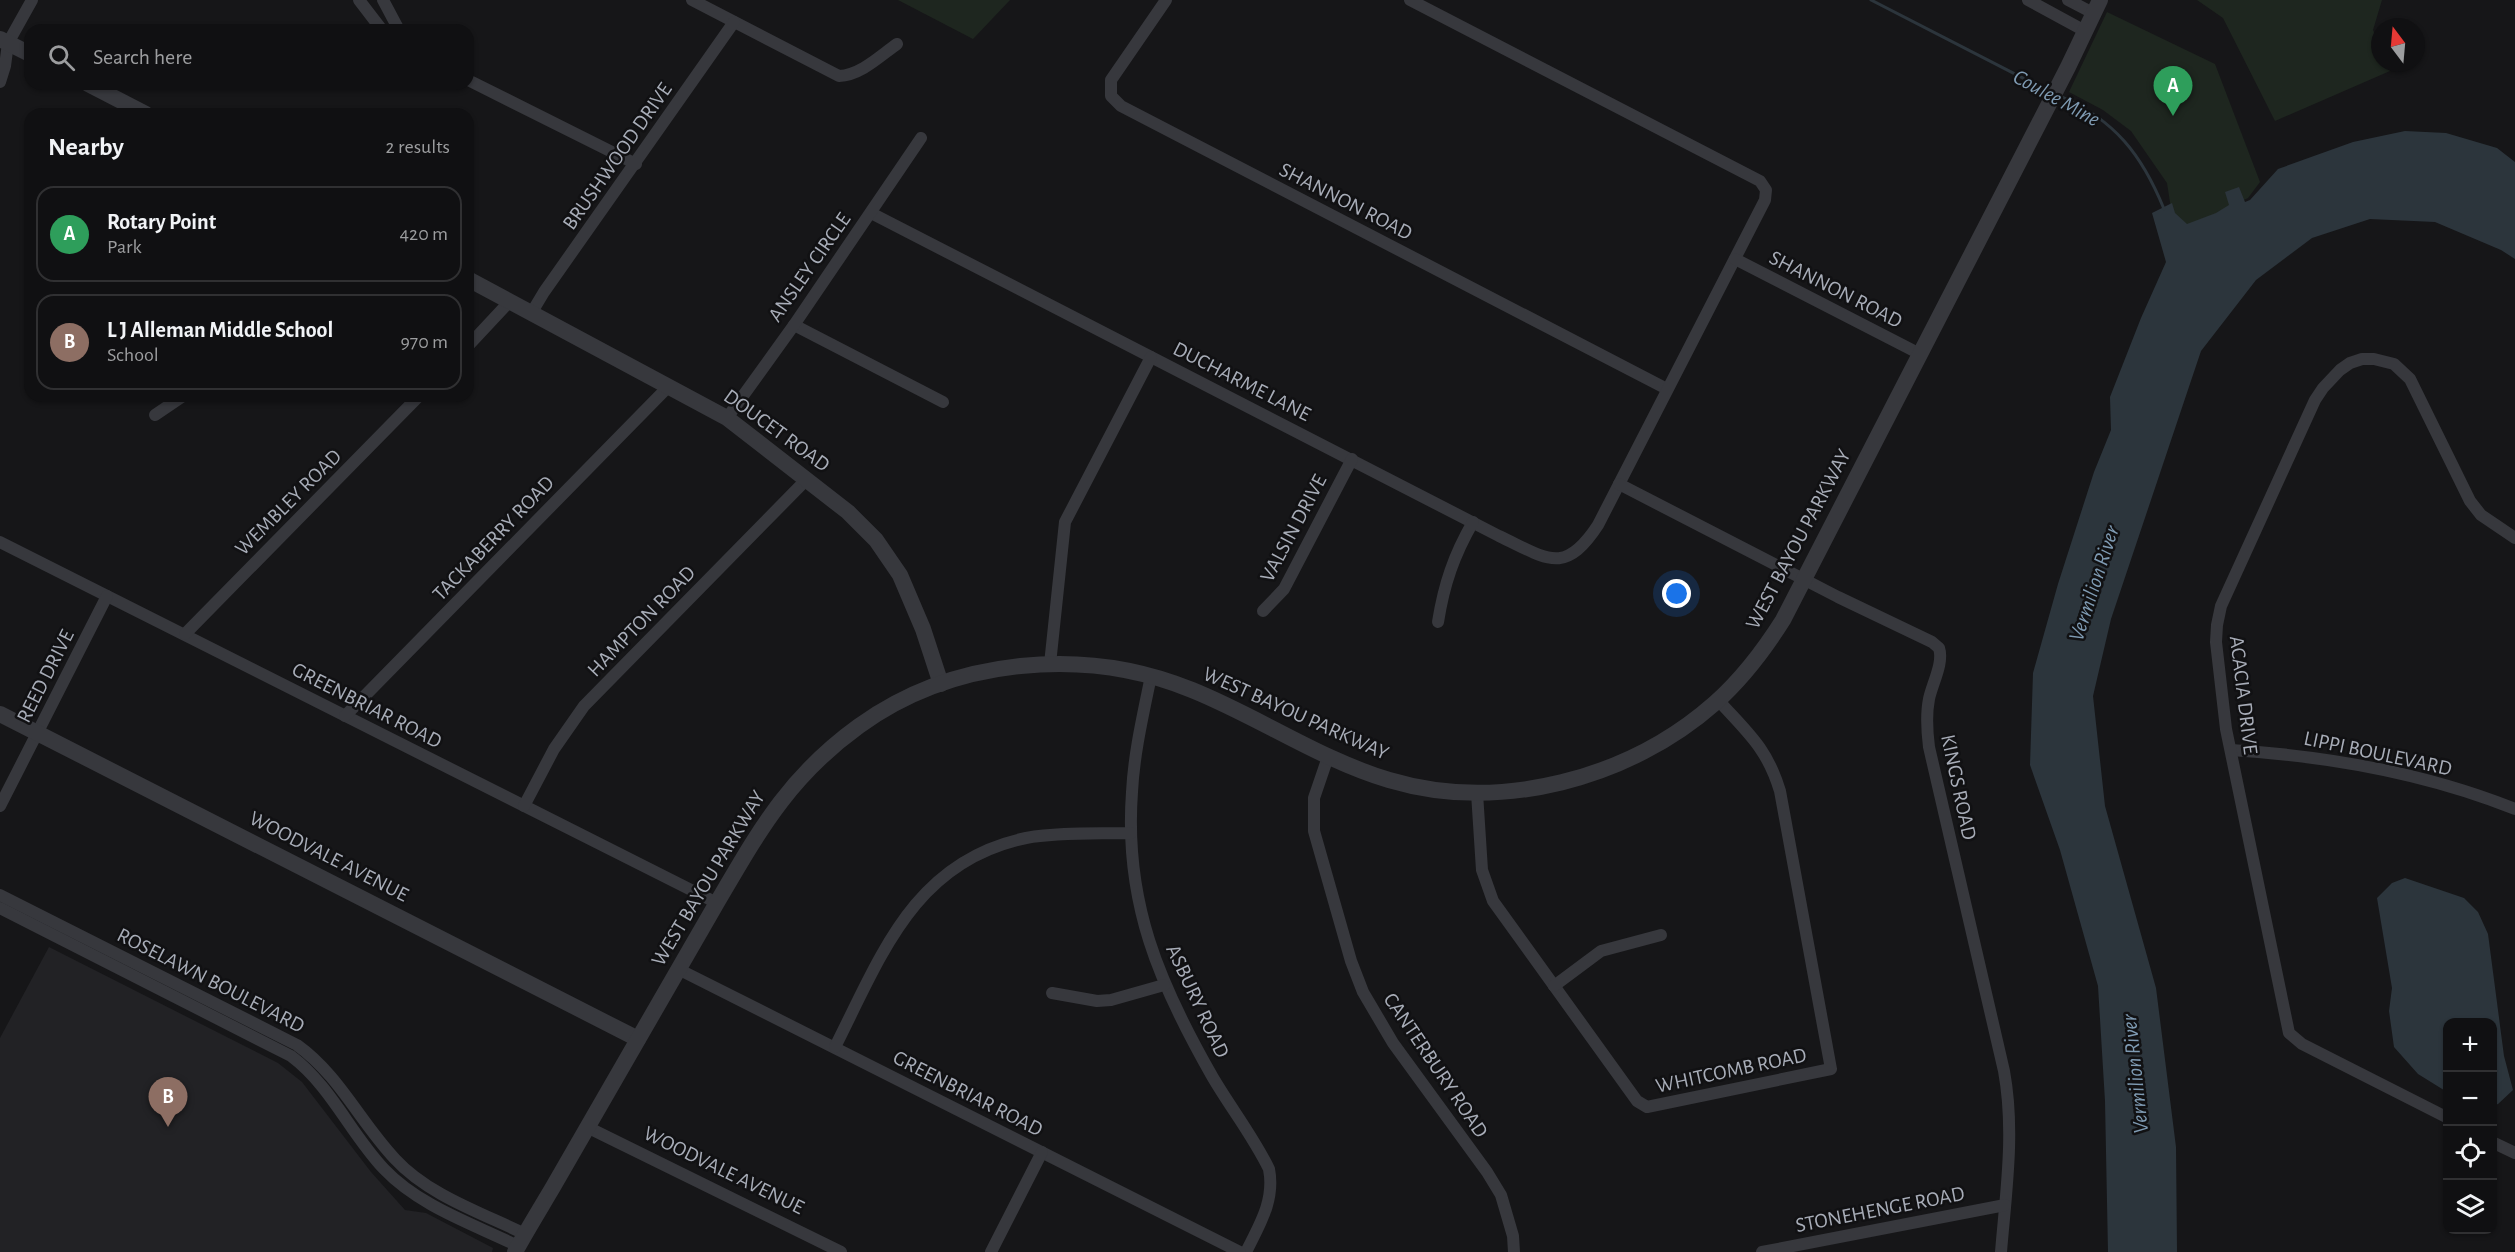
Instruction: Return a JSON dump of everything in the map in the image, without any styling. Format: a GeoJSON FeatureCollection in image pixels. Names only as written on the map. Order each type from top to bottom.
{"type":"FeatureCollection","features":[{"type":"Feature","properties":{"kind":"street"},"geometry":{"type":"LineString","coordinates":[[0,82],[5,66],[4,41],[32,0]]}},
{"type":"Feature","properties":{"kind":"street"},"geometry":{"type":"LineString","coordinates":[[359,0],[377,24]]}},
{"type":"Feature","properties":{"kind":"street"},"geometry":{"type":"LineString","coordinates":[[383,0],[396,24]]}},
{"type":"Feature","properties":{"kind":"street"},"geometry":{"type":"LineString","coordinates":[[692,0],[839,76],[850,75],[897,44]]}},
{"type":"Feature","properties":{"kind":"street","name":"SHANNON ROAD"},"geometry":{"type":"LineString","coordinates":[[1166,0],[1111,80],[1112,96],[1121,106],[1667,389]]}},
{"type":"Feature","properties":{"kind":"street","name":"SHANNON ROAD"},"geometry":{"type":"LineString","coordinates":[[1410,0],[1760,181],[1766,190],[1765,201],[1592,534]]}},
{"type":"Feature","properties":{"kind":"street"},"geometry":{"type":"LineString","coordinates":[[2028,0],[2085,31]]}},
{"type":"Feature","properties":{"kind":"street"},"geometry":{"type":"LineString","coordinates":[[2068,0],[2096,7]]}},
{"type":"Feature","properties":{"kind":"street","name":"WEST BAYOU PARKWAY"},"geometry":{"type":"LineString","coordinates":[[519,1244],[678,969],[775,807],[817,759],[863,723],[917,694],[942,684],[1000,669],[1050,664],[1105,667],[1151,676],[1196,691],[1328,757],[1393,781],[1439,790],[1478,793],[1538,787],[1610,767],[1657,744],[1694,721],[1718,700],[1767,645],[1806,579],[2068,67],[2096,7]]}},
{"type":"Feature","properties":{"kind":"street","name":"BRUSHWOOD DRIVE"},"geometry":{"type":"LineString","coordinates":[[532,312],[734,22]]}},
{"type":"Feature","properties":{"kind":"street"},"geometry":{"type":"LineString","coordinates":[[4,41],[24,51]]}},
{"type":"Feature","properties":{"kind":"street"},"geometry":{"type":"LineString","coordinates":[[474,83],[636,164]]}},
{"type":"Feature","properties":{"kind":"street"},"geometry":{"type":"LineString","coordinates":[[100,90],[135,108]]}},
{"type":"Feature","properties":{"kind":"street","name":"ANSLEY CIRCLE"},"geometry":{"type":"LineString","coordinates":[[727,418],[794,325],[921,138]]}},
{"type":"Feature","properties":{"kind":"street","name":"DUCHARME LANE"},"geometry":{"type":"LineString","coordinates":[[871,213],[1539,555],[1555,559],[1565,558],[1576,553],[1592,534]]}},
{"type":"Feature","properties":{"kind":"street","name":"SHANNON ROAD"},"geometry":{"type":"LineString","coordinates":[[1735,259],[1920,354]]}},
{"type":"Feature","properties":{"kind":"street","name":"DOUCET ROAD"},"geometry":{"type":"LineString","coordinates":[[474,282],[727,418],[848,512],[868,530],[888,555],[907,590],[942,684]]}},
{"type":"Feature","properties":{"kind":"street"},"geometry":{"type":"LineString","coordinates":[[474,340],[510,301]]}},
{"type":"Feature","properties":{"kind":"street"},"geometry":{"type":"LineString","coordinates":[[794,325],[943,402]]}},
{"type":"Feature","properties":{"kind":"street"},"geometry":{"type":"LineString","coordinates":[[1050,664],[1065,522],[1151,357]]}},
{"type":"Feature","properties":{"kind":"street","name":"ACACIA DRIVE"},"geometry":{"type":"LineString","coordinates":[[2443,1115],[2302,1044],[2289,1033],[2285,1024],[2231,750],[2216,642],[2221,606],[2315,400],[2340,370],[2356,361],[2374,359],[2394,364],[2402,371],[2414,387],[2470,501],[2481,515],[2515,538]]}},
{"type":"Feature","properties":{"kind":"street","name":"TACKABERRY ROAD"},"geometry":{"type":"LineString","coordinates":[[345,716],[668,387]]}},
{"type":"Feature","properties":{"kind":"street"},"geometry":{"type":"LineString","coordinates":[[155,415],[174,402]]}},
{"type":"Feature","properties":{"kind":"street","name":"WEMBLEY ROAD"},"geometry":{"type":"LineString","coordinates":[[185,634],[414,402]]}},
{"type":"Feature","properties":{"kind":"street","name":"VALSIN DRIVE"},"geometry":{"type":"LineString","coordinates":[[1263,611],[1284,589],[1352,459]]}},
{"type":"Feature","properties":{"kind":"street","name":"HAMPTON ROAD"},"geometry":{"type":"LineString","coordinates":[[524,806],[554,749],[584,706],[807,479]]}},
{"type":"Feature","properties":{"kind":"street","name":"KINGS ROAD"},"geometry":{"type":"LineString","coordinates":[[1619,484],[1932,642],[1940,652],[1929,700],[1929,747],[2008,1094],[2010,1127],[2001,1252]]}},
{"type":"Feature","properties":{"kind":"street"},"geometry":{"type":"LineString","coordinates":[[1438,622],[1443,586],[1460,543],[1473,522]]}},
{"type":"Feature","properties":{"kind":"street","name":"GREENBRIAR ROAD"},"geometry":{"type":"LineString","coordinates":[[0,542],[717,903]]}},
{"type":"Feature","properties":{"kind":"street","name":"REED DRIVE"},"geometry":{"type":"LineString","coordinates":[[0,806],[107,596]]}},
{"type":"Feature","properties":{"kind":"street","name":"ASBURY ROAD"},"geometry":{"type":"LineString","coordinates":[[1151,676],[1135,764],[1131,833],[1134,875],[1142,920],[1164,985],[1213,1078],[1269,1169],[1272,1185],[1269,1202],[1246,1252]]}},
{"type":"Feature","properties":{"kind":"street","name":"WHITCOMB ROAD"},"geometry":{"type":"LineString","coordinates":[[1478,793],[1480,854],[1487,885],[1502,914],[1637,1101],[1647,1107],[1831,1069],[1780,791],[1768,759],[1757,742],[1718,700]]}},
{"type":"Feature","properties":{"kind":"street","name":"WOODVALE AVENUE"},"geometry":{"type":"LineString","coordinates":[[0,714],[638,1039]]}},
{"type":"Feature","properties":{"kind":"street","name":"LIPPI BOULEVARD"},"geometry":{"type":"LineString","coordinates":[[2231,750],[2360,765],[2430,781],[2515,809]]}},
{"type":"Feature","properties":{"kind":"street","name":"CANTERBURY ROAD"},"geometry":{"type":"LineString","coordinates":[[1328,757],[1314,798],[1314,831],[1351,961],[1363,992],[1393,1043],[1501,1196],[1513,1236],[1514,1252]]}},
{"type":"Feature","properties":{"kind":"street"},"geometry":{"type":"LineString","coordinates":[[835,1047],[893,932],[920,897],[954,868],[985,852],[1027,838],[1131,833]]}},
{"type":"Feature","properties":{"kind":"street","name":"ROSELAWN BOULEVARD"},"geometry":{"type":"LineString","coordinates":[[4,904],[280,1042],[297,1045],[322,1065],[394,1159],[417,1179],[519,1244]]}},
{"type":"Feature","properties":{"kind":"street"},"geometry":{"type":"LineString","coordinates":[[1554,986],[1601,951],[1661,935]]}},
{"type":"Feature","properties":{"kind":"street","name":"GREENBRIAR ROAD"},"geometry":{"type":"LineString","coordinates":[[678,969],[1240,1252]]}},
{"type":"Feature","properties":{"kind":"street"},"geometry":{"type":"LineString","coordinates":[[1052,993],[1104,1000],[1164,985]]}},
{"type":"Feature","properties":{"kind":"street","name":"ROSELAWN BOULEVARD"},"geometry":{"type":"LineString","coordinates":[[280,1042],[312,1073],[384,1169],[426,1201],[519,1244]]}},
{"type":"Feature","properties":{"kind":"street"},"geometry":{"type":"LineString","coordinates":[[345,1118],[357,1110]]}},
{"type":"Feature","properties":{"kind":"street","name":"WOODVALE AVENUE"},"geometry":{"type":"LineString","coordinates":[[587,1127],[841,1252]]}},
{"type":"Feature","properties":{"kind":"street"},"geometry":{"type":"LineString","coordinates":[[2497,1144],[2515,1153]]}},
{"type":"Feature","properties":{"kind":"street"},"geometry":{"type":"LineString","coordinates":[[991,1252],[1042,1152]]}},
{"type":"Feature","properties":{"kind":"street"},"geometry":{"type":"LineString","coordinates":[[410,1190],[417,1179]]}},
{"type":"Feature","properties":{"kind":"street","name":"STONEHENGE ROAD"},"geometry":{"type":"LineString","coordinates":[[1762,1252],[2005,1204]]}},
{"type":"Feature","properties":{"kind":"shaded area"},"geometry":{"type":"Polygon","coordinates":[[[898,0],[1010,0],[973,39],[898,0]]]}},
{"type":"Feature","properties":{"kind":"shaded area"},"geometry":{"type":"Polygon","coordinates":[[[2197,0],[2382,0],[2377,18],[2371,18],[2371,72],[2388,72],[2275,121],[2223,18],[2197,0]]]}},
{"type":"Feature","properties":{"kind":"shaded area"},"geometry":{"type":"Polygon","coordinates":[[[2107,12],[2215,64],[2260,182],[2248,198],[2186,228],[2172,215],[2167,183],[2131,131],[2103,110],[2069,92],[2107,12]]]}},
{"type":"Feature","properties":{"kind":"shaded area"},"geometry":{"type":"Polygon","coordinates":[[[49,947],[278,1063],[302,1082],[371,1172],[405,1210],[426,1213],[493,1248],[492,1252],[0,1252],[0,1038],[49,947]]]}},
{"type":"Feature","properties":{"kind":"water","name":"Vermilion River"},"geometry":{"type":"Polygon","coordinates":[[[2405,131],[2446,133],[2497,148],[2515,162],[2515,259],[2501,250],[2435,222],[2370,219],[2312,238],[2256,280],[2201,351],[2111,619],[2093,696],[2105,806],[2156,988],[2176,1147],[2177,1252],[2108,1252],[2105,1101],[2098,986],[2060,850],[2030,765],[2033,673],[2058,584],[2094,472],[2111,430],[2110,397],[2166,262],[2152,213],[2172,203],[2175,213],[2187,224],[2216,213],[2229,205],[2225,192],[2239,187],[2245,202],[2250,200],[2278,169],[2353,142],[2405,131]]]}},
{"type":"Feature","properties":{"kind":"water"},"geometry":{"type":"Polygon","coordinates":[[[2405,878],[2464,898],[2478,912],[2488,934],[2504,1056],[2513,1090],[2498,1104],[2497,1018],[2443,1018],[2443,1090],[2418,1074],[2394,1047],[2389,1011],[2392,988],[2377,898],[2392,883],[2405,878]]]}},
{"type":"Feature","properties":{"kind":"waterway","name":"Coulee Mine"},"geometry":{"type":"LineString","coordinates":[[1871,0],[2048,91]]}},
{"type":"Feature","properties":{"kind":"waterway","name":"Coulee Mine"},"geometry":{"type":"LineString","coordinates":[[2060,96],[2096,116],[2124,141],[2146,172],[2164,209]]}},
{"type":"Feature","properties":{"kind":"place","name":"Rotary Point"},"geometry":{"type":"Point","coordinates":[2173,116]}},
{"type":"Feature","properties":{"kind":"place","name":"L J Alleman Middle School"},"geometry":{"type":"Point","coordinates":[168,1127]}}]}
